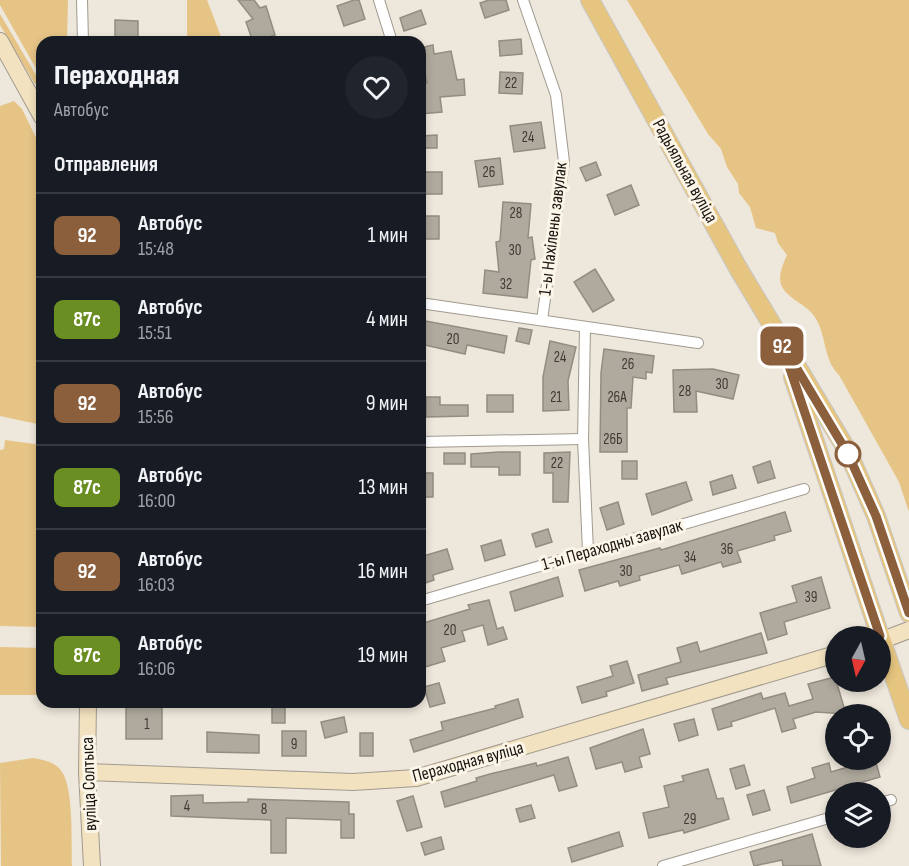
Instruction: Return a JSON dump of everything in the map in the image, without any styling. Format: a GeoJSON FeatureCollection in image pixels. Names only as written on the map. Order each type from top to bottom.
{"type":"FeatureCollection","features":[{"type":"Feature","properties":{"kind":"main road","name":"Радыяльная вуліца"},"geometry":{"type":"LineString","coordinates":[[591,0],[781,342],[848,454],[876,516],[909,613]]}},
{"type":"Feature","properties":{"kind":"main road","name":"Радыяльная вуліца"},"geometry":{"type":"LineString","coordinates":[[781,342],[877,626]]}},
{"type":"Feature","properties":{"kind":"main road","name":"Радыяльная вуліца"},"geometry":{"type":"LineString","coordinates":[[891,668],[909,720]]}},
{"type":"Feature","properties":{"kind":"street"},"geometry":{"type":"LineString","coordinates":[[82,0],[82,36]]}},
{"type":"Feature","properties":{"kind":"street"},"geometry":{"type":"LineString","coordinates":[[379,0],[390,36]]}},
{"type":"Feature","properties":{"kind":"street","name":"1-ы Нахілены завулак"},"geometry":{"type":"LineString","coordinates":[[523,0],[556,95],[564,162],[542,320]]}},
{"type":"Feature","properties":{"kind":"street"},"geometry":{"type":"LineString","coordinates":[[0,41],[36,93]]}},
{"type":"Feature","properties":{"kind":"street"},"geometry":{"type":"LineString","coordinates":[[426,304],[698,343]]}},
{"type":"Feature","properties":{"kind":"street"},"geometry":{"type":"LineString","coordinates":[[585,328],[583,439],[588,551]]}},
{"type":"Feature","properties":{"kind":"street"},"geometry":{"type":"LineString","coordinates":[[426,442],[583,439]]}},
{"type":"Feature","properties":{"kind":"street","name":"1-ы Пераходны завулак"},"geometry":{"type":"LineString","coordinates":[[426,600],[804,489]]}},
{"type":"Feature","properties":{"kind":"street"},"geometry":{"type":"LineString","coordinates":[[891,636],[909,630]]}},
{"type":"Feature","properties":{"kind":"street","name":"Пераходная вуліца"},"geometry":{"type":"LineString","coordinates":[[87,772],[353,782],[416,778],[825,657]]}},
{"type":"Feature","properties":{"kind":"street","name":"вуліца Солтыса"},"geometry":{"type":"LineString","coordinates":[[88,708],[87,772],[92,866]]}},
{"type":"Feature","properties":{"kind":"street"},"geometry":{"type":"LineString","coordinates":[[663,866],[681,863],[825,819]]}},
{"type":"Feature","properties":{"kind":"shaded area"},"geometry":{"type":"Polygon","coordinates":[[[0,0],[68,0],[67,36],[36,36],[36,68],[0,5],[0,0]]]}},
{"type":"Feature","properties":{"kind":"shaded area"},"geometry":{"type":"Polygon","coordinates":[[[187,0],[207,0],[221,36],[187,36],[187,0]]]}},
{"type":"Feature","properties":{"kind":"shaded area"},"geometry":{"type":"Polygon","coordinates":[[[627,0],[909,0],[909,512],[899,482],[830,362],[816,319],[782,287],[780,275],[787,255],[778,243],[775,233],[756,228],[750,207],[739,193],[738,184],[727,167],[721,149],[708,134],[627,0]]]}},
{"type":"Feature","properties":{"kind":"shaded area"},"geometry":{"type":"Polygon","coordinates":[[[0,14],[36,75],[36,84],[35,84],[0,25],[0,14]]]}},
{"type":"Feature","properties":{"kind":"shaded area"},"geometry":{"type":"Polygon","coordinates":[[[14,101],[22,109],[36,138],[36,424],[0,416],[0,106],[14,101]]]}},
{"type":"Feature","properties":{"kind":"shaded area"},"geometry":{"type":"Polygon","coordinates":[[[5,440],[36,444],[36,627],[0,626],[0,450],[4,449],[5,440]]]}},
{"type":"Feature","properties":{"kind":"shaded area"},"geometry":{"type":"Polygon","coordinates":[[[0,647],[36,648],[36,695],[0,695],[0,647]]]}},
{"type":"Feature","properties":{"kind":"shaded area"},"geometry":{"type":"Polygon","coordinates":[[[33,758],[56,766],[66,780],[72,831],[72,866],[1,866],[0,763],[33,758]]]}},
{"type":"Feature","properties":{"kind":"building"},"geometry":{"type":"Polygon","coordinates":[[[238,0],[254,0],[260,8],[266,6],[275,35],[251,36],[246,22],[253,19],[238,0]]]}},
{"type":"Feature","properties":{"kind":"building"},"geometry":{"type":"Polygon","coordinates":[[[359,0],[365,19],[344,26],[337,6],[359,0]]]}},
{"type":"Feature","properties":{"kind":"building"},"geometry":{"type":"Polygon","coordinates":[[[489,0],[506,0],[509,10],[485,18],[480,3],[489,0]]]}},
{"type":"Feature","properties":{"kind":"building"},"geometry":{"type":"Polygon","coordinates":[[[421,10],[426,24],[404,31],[400,18],[421,10]]]}},
{"type":"Feature","properties":{"kind":"building"},"geometry":{"type":"Polygon","coordinates":[[[115,20],[138,21],[138,36],[115,36],[115,20]]]}},
{"type":"Feature","properties":{"kind":"building"},"geometry":{"type":"Polygon","coordinates":[[[521,39],[522,54],[500,56],[499,41],[521,39]]]}},
{"type":"Feature","properties":{"kind":"building"},"geometry":{"type":"Polygon","coordinates":[[[433,45],[434,54],[451,51],[457,80],[464,79],[465,95],[440,97],[442,112],[426,113],[426,47],[433,45]]]}},
{"type":"Feature","properties":{"kind":"building"},"geometry":{"type":"Polygon","coordinates":[[[500,72],[523,73],[522,94],[499,93],[500,72]]]}},
{"type":"Feature","properties":{"kind":"building"},"geometry":{"type":"Polygon","coordinates":[[[541,122],[545,148],[514,152],[510,126],[541,122]]]}},
{"type":"Feature","properties":{"kind":"building"},"geometry":{"type":"Polygon","coordinates":[[[437,135],[437,148],[426,148],[426,136],[437,135]]]}},
{"type":"Feature","properties":{"kind":"building"},"geometry":{"type":"Polygon","coordinates":[[[500,158],[503,184],[479,187],[475,161],[500,158]]]}},
{"type":"Feature","properties":{"kind":"building"},"geometry":{"type":"Polygon","coordinates":[[[596,162],[601,175],[586,181],[580,168],[596,162]]]}},
{"type":"Feature","properties":{"kind":"building"},"geometry":{"type":"Polygon","coordinates":[[[426,172],[442,172],[442,194],[426,194],[426,172]]]}},
{"type":"Feature","properties":{"kind":"building"},"geometry":{"type":"Polygon","coordinates":[[[631,185],[639,205],[615,215],[607,195],[631,185]]]}},
{"type":"Feature","properties":{"kind":"building"},"geometry":{"type":"Polygon","coordinates":[[[503,202],[531,204],[528,238],[532,237],[535,259],[531,260],[527,298],[483,293],[485,270],[499,272],[496,242],[500,241],[503,202]]]}},
{"type":"Feature","properties":{"kind":"building"},"geometry":{"type":"Polygon","coordinates":[[[426,216],[439,216],[439,239],[426,239],[426,216]]]}},
{"type":"Feature","properties":{"kind":"building"},"geometry":{"type":"Polygon","coordinates":[[[595,269],[614,300],[593,312],[574,282],[595,269]]]}},
{"type":"Feature","properties":{"kind":"building"},"geometry":{"type":"Polygon","coordinates":[[[426,321],[507,336],[504,353],[467,345],[465,354],[426,345],[426,321]]]}},
{"type":"Feature","properties":{"kind":"building"},"geometry":{"type":"Polygon","coordinates":[[[519,328],[532,330],[529,344],[516,341],[519,328]]]}},
{"type":"Feature","properties":{"kind":"building"},"geometry":{"type":"Polygon","coordinates":[[[550,341],[576,347],[568,381],[569,410],[543,411],[543,377],[550,341]]]}},
{"type":"Feature","properties":{"kind":"building"},"geometry":{"type":"Polygon","coordinates":[[[604,349],[654,356],[652,373],[646,372],[646,379],[633,377],[631,408],[627,408],[627,452],[600,452],[601,373],[604,349]]]}},
{"type":"Feature","properties":{"kind":"building"},"geometry":{"type":"Polygon","coordinates":[[[713,369],[739,375],[733,399],[696,391],[697,412],[674,412],[673,370],[713,369]]]}},
{"type":"Feature","properties":{"kind":"building"},"geometry":{"type":"Polygon","coordinates":[[[487,395],[513,395],[513,412],[487,412],[487,395]]]}},
{"type":"Feature","properties":{"kind":"building"},"geometry":{"type":"Polygon","coordinates":[[[426,397],[440,397],[440,405],[468,405],[468,416],[426,417],[426,397]]]}},
{"type":"Feature","properties":{"kind":"building"},"geometry":{"type":"Polygon","coordinates":[[[520,452],[520,475],[499,475],[499,467],[471,467],[471,454],[520,452]]]}},
{"type":"Feature","properties":{"kind":"building"},"geometry":{"type":"Polygon","coordinates":[[[570,452],[568,502],[553,502],[553,473],[544,473],[544,453],[570,452]]]}},
{"type":"Feature","properties":{"kind":"building"},"geometry":{"type":"Polygon","coordinates":[[[444,453],[465,453],[465,464],[444,464],[444,453]]]}},
{"type":"Feature","properties":{"kind":"building"},"geometry":{"type":"Polygon","coordinates":[[[622,461],[637,461],[637,479],[622,479],[622,461]]]}},
{"type":"Feature","properties":{"kind":"building"},"geometry":{"type":"Polygon","coordinates":[[[770,461],[775,478],[758,483],[753,467],[770,461]]]}},
{"type":"Feature","properties":{"kind":"building"},"geometry":{"type":"Polygon","coordinates":[[[426,473],[433,473],[433,497],[426,497],[426,473]]]}},
{"type":"Feature","properties":{"kind":"building"},"geometry":{"type":"Polygon","coordinates":[[[732,475],[736,488],[713,495],[710,482],[732,475]]]}},
{"type":"Feature","properties":{"kind":"building"},"geometry":{"type":"Polygon","coordinates":[[[686,482],[692,500],[652,515],[646,494],[686,482]]]}},
{"type":"Feature","properties":{"kind":"building"},"geometry":{"type":"Polygon","coordinates":[[[618,502],[624,524],[607,530],[600,508],[618,502]]]}},
{"type":"Feature","properties":{"kind":"building"},"geometry":{"type":"Polygon","coordinates":[[[785,512],[791,531],[774,536],[775,540],[737,551],[741,562],[723,567],[721,562],[682,574],[679,565],[639,576],[640,580],[620,586],[618,581],[585,591],[579,570],[660,548],[661,550],[785,512]]]}},
{"type":"Feature","properties":{"kind":"building"},"geometry":{"type":"Polygon","coordinates":[[[548,529],[552,542],[536,547],[532,534],[548,529]]]}},
{"type":"Feature","properties":{"kind":"building"},"geometry":{"type":"Polygon","coordinates":[[[501,540],[505,555],[485,561],[481,546],[501,540]]]}},
{"type":"Feature","properties":{"kind":"building"},"geometry":{"type":"Polygon","coordinates":[[[447,549],[453,569],[433,575],[434,580],[426,583],[426,555],[447,549]]]}},
{"type":"Feature","properties":{"kind":"building"},"geometry":{"type":"Polygon","coordinates":[[[558,577],[563,596],[515,611],[510,592],[558,577]]]}},
{"type":"Feature","properties":{"kind":"building"},"geometry":{"type":"Polygon","coordinates":[[[821,577],[830,608],[784,622],[787,634],[768,640],[760,613],[797,602],[792,586],[821,577]]]}},
{"type":"Feature","properties":{"kind":"building"},"geometry":{"type":"Polygon","coordinates":[[[489,600],[497,629],[503,627],[507,639],[488,645],[483,625],[462,631],[465,641],[441,648],[445,661],[426,667],[426,622],[470,609],[468,605],[489,600]]]}},
{"type":"Feature","properties":{"kind":"building"},"geometry":{"type":"Polygon","coordinates":[[[761,633],[767,653],[666,678],[668,684],[642,691],[638,675],[681,662],[677,648],[697,642],[700,652],[761,633]]]}},
{"type":"Feature","properties":{"kind":"building"},"geometry":{"type":"Polygon","coordinates":[[[627,661],[634,683],[606,692],[607,696],[582,703],[577,687],[613,676],[610,666],[627,661]]]}},
{"type":"Feature","properties":{"kind":"building"},"geometry":{"type":"Polygon","coordinates":[[[825,680],[825,692],[839,692],[843,704],[825,704],[825,713],[816,712],[793,719],[796,728],[782,732],[775,708],[731,722],[732,726],[718,730],[712,709],[761,693],[763,699],[785,693],[789,706],[813,699],[808,684],[825,680]]]}},
{"type":"Feature","properties":{"kind":"building"},"geometry":{"type":"Polygon","coordinates":[[[439,683],[445,703],[430,707],[426,686],[439,683]]]}},
{"type":"Feature","properties":{"kind":"building"},"geometry":{"type":"Polygon","coordinates":[[[518,699],[523,717],[414,752],[410,740],[443,730],[441,722],[496,708],[495,706],[518,699]]]}},
{"type":"Feature","properties":{"kind":"building"},"geometry":{"type":"Polygon","coordinates":[[[126,708],[162,708],[162,739],[126,739],[126,708]]]}},
{"type":"Feature","properties":{"kind":"building"},"geometry":{"type":"Polygon","coordinates":[[[272,708],[285,708],[285,723],[272,723],[272,708]]]}},
{"type":"Feature","properties":{"kind":"building"},"geometry":{"type":"Polygon","coordinates":[[[344,717],[347,732],[325,738],[321,722],[344,717]]]}},
{"type":"Feature","properties":{"kind":"building"},"geometry":{"type":"Polygon","coordinates":[[[694,719],[698,735],[679,741],[674,724],[694,719]]]}},
{"type":"Feature","properties":{"kind":"building"},"geometry":{"type":"Polygon","coordinates":[[[643,729],[650,754],[639,757],[642,767],[625,772],[622,762],[596,769],[590,748],[643,729]]]}},
{"type":"Feature","properties":{"kind":"building"},"geometry":{"type":"Polygon","coordinates":[[[282,731],[306,731],[306,756],[282,756],[282,731]]]}},
{"type":"Feature","properties":{"kind":"building"},"geometry":{"type":"Polygon","coordinates":[[[207,732],[259,735],[259,753],[207,752],[207,732]]]}},
{"type":"Feature","properties":{"kind":"building"},"geometry":{"type":"Polygon","coordinates":[[[360,733],[373,733],[373,756],[360,756],[360,733]]]}},
{"type":"Feature","properties":{"kind":"building"},"geometry":{"type":"Polygon","coordinates":[[[568,757],[577,786],[559,791],[554,775],[445,807],[441,792],[477,781],[476,778],[490,774],[536,763],[537,766],[568,757]]]}},
{"type":"Feature","properties":{"kind":"building"},"geometry":{"type":"Polygon","coordinates":[[[825,764],[825,770],[831,772],[878,770],[880,777],[863,782],[825,782],[825,793],[791,803],[787,787],[815,778],[812,768],[825,764]]]}},
{"type":"Feature","properties":{"kind":"building"},"geometry":{"type":"Polygon","coordinates":[[[744,765],[750,785],[736,789],[730,769],[744,765]]]}},
{"type":"Feature","properties":{"kind":"building"},"geometry":{"type":"Polygon","coordinates":[[[708,769],[717,799],[723,798],[729,819],[684,833],[683,830],[649,838],[643,813],[669,807],[664,786],[684,781],[682,776],[708,769]]]}},
{"type":"Feature","properties":{"kind":"building"},"geometry":{"type":"Polygon","coordinates":[[[764,790],[770,810],[753,815],[747,795],[764,790]]]}},
{"type":"Feature","properties":{"kind":"building"},"geometry":{"type":"Polygon","coordinates":[[[203,795],[203,803],[248,802],[248,799],[349,802],[349,814],[354,814],[354,838],[341,838],[341,820],[286,818],[286,853],[271,853],[271,820],[171,816],[171,796],[203,795]]]}},
{"type":"Feature","properties":{"kind":"building"},"geometry":{"type":"Polygon","coordinates":[[[413,796],[422,827],[407,831],[397,801],[413,796]]]}},
{"type":"Feature","properties":{"kind":"building"},"geometry":{"type":"Polygon","coordinates":[[[531,805],[535,818],[520,822],[516,809],[531,805]]]}},
{"type":"Feature","properties":{"kind":"building"},"geometry":{"type":"Polygon","coordinates":[[[619,832],[623,846],[572,862],[568,848],[619,832]]]}},
{"type":"Feature","properties":{"kind":"building"},"geometry":{"type":"Polygon","coordinates":[[[812,834],[821,866],[783,866],[782,860],[754,866],[750,852],[812,834]]]}},
{"type":"Feature","properties":{"kind":"building"},"geometry":{"type":"Polygon","coordinates":[[[441,837],[444,849],[425,855],[421,843],[441,837]]]}},
{"type":"Feature","properties":{"kind":"bus line","name":"92"},"geometry":{"type":"LineString","coordinates":[[877,626],[842,517],[781,342],[848,454],[876,516],[909,613]]}}]}
